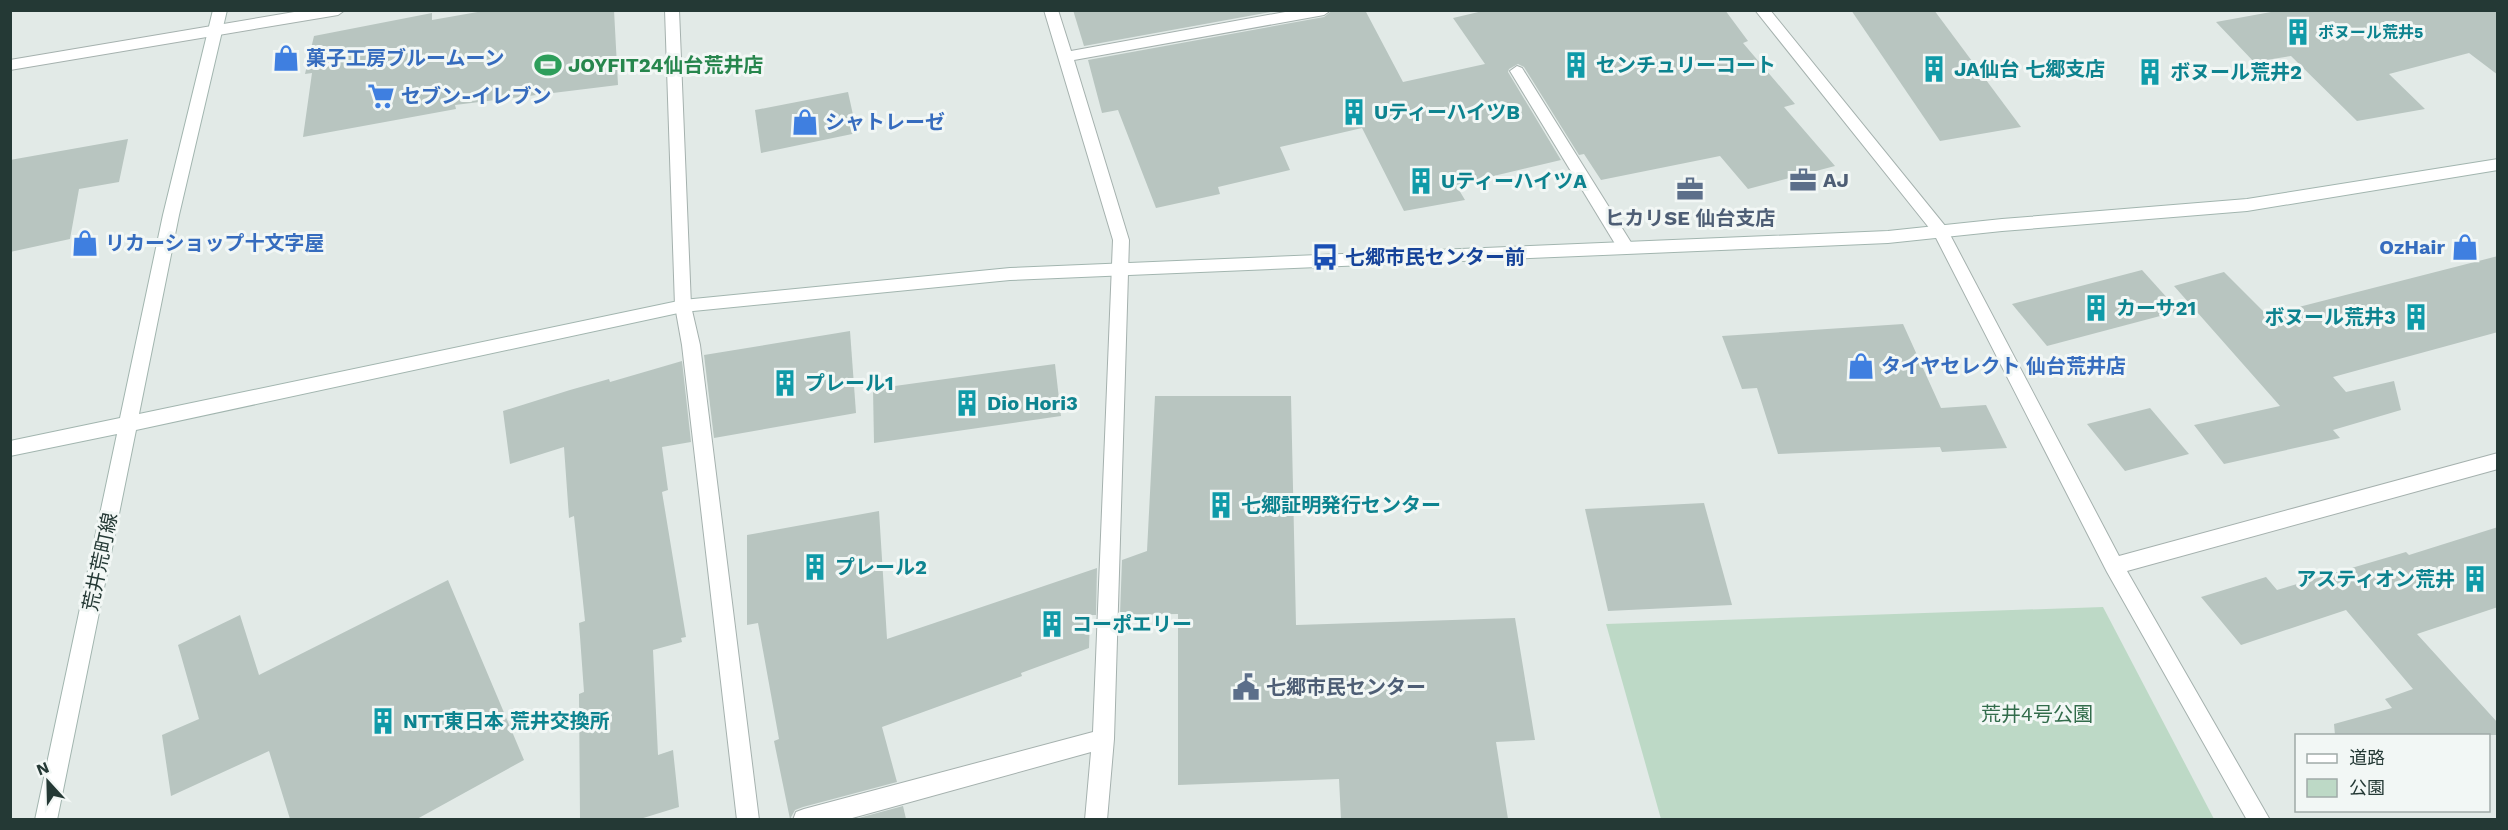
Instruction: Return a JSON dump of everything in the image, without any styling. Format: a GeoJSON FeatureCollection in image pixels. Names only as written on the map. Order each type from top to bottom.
{"type":"FeatureCollection","features":[{"type":"Feature","properties":{"kind":"street","name":"荒井荒町線"},"geometry":{"type":"LineString","coordinates":[[46,819],[171,215],[220,10]]}},
{"type":"Feature","properties":{"kind":"street"},"geometry":{"type":"LineString","coordinates":[[10,65],[338,10]]}},
{"type":"Feature","properties":{"kind":"street"},"geometry":{"type":"LineString","coordinates":[[672,10],[683,306],[691,345],[748,819]]}},
{"type":"Feature","properties":{"kind":"street"},"geometry":{"type":"LineString","coordinates":[[1052,10],[1120,240],[1121,268],[1103,739],[1096,819]]}},
{"type":"Feature","properties":{"kind":"street"},"geometry":{"type":"LineString","coordinates":[[1066,57],[1324,10]]}},
{"type":"Feature","properties":{"kind":"street"},"geometry":{"type":"LineString","coordinates":[[1762,10],[1940,231],[2114,566],[2259,819]]}},
{"type":"Feature","properties":{"kind":"street"},"geometry":{"type":"LineString","coordinates":[[1516,71],[1626,248]]}},
{"type":"Feature","properties":{"kind":"street"},"geometry":{"type":"LineString","coordinates":[[10,449],[683,306],[1010,274],[1888,237],[2247,205],[2498,164]]}},
{"type":"Feature","properties":{"kind":"street"},"geometry":{"type":"LineString","coordinates":[[2114,566],[2498,461]]}},
{"type":"Feature","properties":{"kind":"street"},"geometry":{"type":"LineString","coordinates":[[804,819],[1103,739]]}},
{"type":"Feature","properties":{"kind":"green space","name":"荒井4号公園"},"geometry":{"type":"Polygon","coordinates":[[[2103,607],[2214,819],[1661,819],[1606,624],[2103,607]]]}},
{"type":"Feature","properties":{"kind":"building"},"geometry":{"type":"Polygon","coordinates":[[[489,10],[614,10],[618,85],[455,105],[456,109],[303,137],[312,73],[305,74],[314,36],[432,13],[432,20],[489,10]]]}},
{"type":"Feature","properties":{"kind":"building"},"geometry":{"type":"Polygon","coordinates":[[[1073,10],[1281,10],[1084,46],[1073,10]]]}},
{"type":"Feature","properties":{"kind":"building"},"geometry":{"type":"Polygon","coordinates":[[[1333,10],[1365,10],[1403,82],[1485,64],[1453,18],[1487,10],[1725,10],[1748,41],[1743,43],[1795,104],[1784,107],[1835,166],[1748,189],[1720,156],[1601,180],[1584,154],[1579,155],[1524,67],[1518,64],[1508,72],[1561,160],[1456,185],[1465,200],[1404,211],[1362,128],[1280,147],[1290,170],[1218,187],[1220,194],[1156,208],[1118,110],[1102,113],[1088,60],[1324,17],[1333,10]]]}},
{"type":"Feature","properties":{"kind":"building","name":"JA仙台 七郷支店"},"geometry":{"type":"Polygon","coordinates":[[[1851,10],[1934,10],[2021,127],[1940,141],[1851,10]]]}},
{"type":"Feature","properties":{"kind":"building"},"geometry":{"type":"Polygon","coordinates":[[[2282,10],[2498,10],[2498,75],[2469,53],[2389,74],[2425,109],[2357,121],[2291,56],[2254,62],[2216,22],[2282,10]]]}},
{"type":"Feature","properties":{"kind":"building"},"geometry":{"type":"Polygon","coordinates":[[[848,92],[857,133],[761,153],[755,110],[848,92]]]}},
{"type":"Feature","properties":{"kind":"building"},"geometry":{"type":"Polygon","coordinates":[[[128,139],[119,182],[79,189],[70,239],[10,252],[10,160],[128,139]]]}},
{"type":"Feature","properties":{"kind":"building"},"geometry":{"type":"Polygon","coordinates":[[[2498,256],[2498,332],[2333,377],[2346,392],[2394,381],[2401,410],[2333,430],[2340,438],[2224,464],[2194,425],[2280,406],[2174,286],[2224,272],[2267,315],[2498,256]]]}},
{"type":"Feature","properties":{"kind":"building","name":"カーサ21"},"geometry":{"type":"Polygon","coordinates":[[[2142,270],[2179,311],[2047,346],[2012,304],[2142,270]]]}},
{"type":"Feature","properties":{"kind":"building"},"geometry":{"type":"Polygon","coordinates":[[[1903,324],[1941,408],[1986,405],[2007,448],[1942,452],[1940,447],[1778,454],[1757,388],[1742,389],[1722,336],[1903,324]]]}},
{"type":"Feature","properties":{"kind":"building","name":"プレール1"},"geometry":{"type":"Polygon","coordinates":[[[850,331],[856,413],[714,438],[704,355],[850,331]]]}},
{"type":"Feature","properties":{"kind":"building"},"geometry":{"type":"Polygon","coordinates":[[[682,361],[691,442],[662,447],[668,490],[662,492],[686,637],[681,638],[682,642],[653,650],[658,755],[673,750],[679,807],[640,819],[580,819],[579,694],[584,692],[579,623],[585,621],[574,516],[569,518],[564,447],[510,464],[503,411],[609,379],[610,382],[682,361]]]}},
{"type":"Feature","properties":{"kind":"building","name":"Dio Hori3"},"geometry":{"type":"Polygon","coordinates":[[[1055,364],[1061,416],[874,443],[873,389],[1055,364]]]}},
{"type":"Feature","properties":{"kind":"building"},"geometry":{"type":"Polygon","coordinates":[[[1155,396],[1291,396],[1296,625],[1515,618],[1535,740],[1496,742],[1508,819],[1341,819],[1339,779],[1178,785],[1178,614],[1120,615],[1122,560],[1147,551],[1155,396]]]}},
{"type":"Feature","properties":{"kind":"building"},"geometry":{"type":"Polygon","coordinates":[[[2150,408],[2189,454],[2125,471],[2087,424],[2150,408]]]}},
{"type":"Feature","properties":{"kind":"building"},"geometry":{"type":"Polygon","coordinates":[[[1704,503],[1732,605],[1608,611],[1585,509],[1704,503]]]}},
{"type":"Feature","properties":{"kind":"building"},"geometry":{"type":"Polygon","coordinates":[[[879,511],[887,639],[1097,568],[1096,615],[1090,615],[1089,648],[1021,673],[1022,676],[882,727],[897,782],[803,807],[795,810],[790,819],[774,741],[779,739],[758,623],[747,625],[747,535],[879,511]]]}},
{"type":"Feature","properties":{"kind":"building"},"geometry":{"type":"Polygon","coordinates":[[[2498,527],[2498,607],[2417,634],[2498,723],[2498,735],[2335,734],[2334,724],[2392,708],[2385,699],[2413,689],[2346,610],[2241,645],[2201,597],[2266,577],[2277,590],[2406,552],[2409,555],[2498,527]]]}},
{"type":"Feature","properties":{"kind":"building","name":"NTT東日本 荒井交換所"},"geometry":{"type":"Polygon","coordinates":[[[448,580],[524,760],[417,819],[290,819],[269,751],[171,796],[162,735],[199,719],[178,645],[240,615],[259,675],[448,580]]]}},
{"type":"Feature","properties":{"kind":"building"},"geometry":{"type":"Polygon","coordinates":[[[903,806],[906,819],[855,819],[903,806]]]}},
{"type":"Feature","properties":{"kind":"place","name":"ボヌール荒井5"},"geometry":{"type":"Point","coordinates":[2298,32]}},
{"type":"Feature","properties":{"kind":"place","name":"菓子工房ブルームーン"},"geometry":{"type":"Point","coordinates":[286,58]}},
{"type":"Feature","properties":{"kind":"place","name":"JOYFIT24仙台荒井店"},"geometry":{"type":"Point","coordinates":[548,65]}},
{"type":"Feature","properties":{"kind":"place","name":"センチュリーコート"},"geometry":{"type":"Point","coordinates":[1576,65]}},
{"type":"Feature","properties":{"kind":"place","name":"JA仙台 七郷支店"},"geometry":{"type":"Point","coordinates":[1934,69]}},
{"type":"Feature","properties":{"kind":"place","name":"ボヌール荒井2"},"geometry":{"type":"Point","coordinates":[2150,72]}},
{"type":"Feature","properties":{"kind":"place","name":"セブン-イレブン"},"geometry":{"type":"Point","coordinates":[381,96]}},
{"type":"Feature","properties":{"kind":"place","name":"UティーハイツB"},"geometry":{"type":"Point","coordinates":[1354,112]}},
{"type":"Feature","properties":{"kind":"place","name":"シャトレーゼ"},"geometry":{"type":"Point","coordinates":[805,122]}},
{"type":"Feature","properties":{"kind":"place","name":"AJ"},"geometry":{"type":"Point","coordinates":[1803,180]}},
{"type":"Feature","properties":{"kind":"place","name":"UティーハイツA"},"geometry":{"type":"Point","coordinates":[1421,181]}},
{"type":"Feature","properties":{"kind":"place","name":"ヒカリSE 仙台支店"},"geometry":{"type":"Point","coordinates":[1690,189]}},
{"type":"Feature","properties":{"kind":"place","name":"リカーショップ十文字屋"},"geometry":{"type":"Point","coordinates":[85,243]}},
{"type":"Feature","properties":{"kind":"place","name":"OzHair"},"geometry":{"type":"Point","coordinates":[2465,247]}},
{"type":"Feature","properties":{"kind":"place","name":"七郷市民センター前"},"geometry":{"type":"Point","coordinates":[1325,257]}},
{"type":"Feature","properties":{"kind":"place","name":"カーサ21"},"geometry":{"type":"Point","coordinates":[2096,308]}},
{"type":"Feature","properties":{"kind":"place","name":"ボヌール荒井3"},"geometry":{"type":"Point","coordinates":[2416,317]}},
{"type":"Feature","properties":{"kind":"place","name":"タイヤセレクト 仙台荒井店"},"geometry":{"type":"Point","coordinates":[1861,366]}},
{"type":"Feature","properties":{"kind":"place","name":"プレール1"},"geometry":{"type":"Point","coordinates":[785,383]}},
{"type":"Feature","properties":{"kind":"place","name":"Dio Hori3"},"geometry":{"type":"Point","coordinates":[967,403]}},
{"type":"Feature","properties":{"kind":"place","name":"七郷証明発行センター"},"geometry":{"type":"Point","coordinates":[1221,505]}},
{"type":"Feature","properties":{"kind":"place","name":"プレール2"},"geometry":{"type":"Point","coordinates":[815,567]}},
{"type":"Feature","properties":{"kind":"place","name":"アスティオン荒井"},"geometry":{"type":"Point","coordinates":[2475,579]}},
{"type":"Feature","properties":{"kind":"place","name":"コーポエリー"},"geometry":{"type":"Point","coordinates":[1052,624]}},
{"type":"Feature","properties":{"kind":"place","name":"七郷市民センター"},"geometry":{"type":"Point","coordinates":[1246,687]}},
{"type":"Feature","properties":{"kind":"place","name":"NTT東日本 荒井交換所"},"geometry":{"type":"Point","coordinates":[383,721]}}]}
